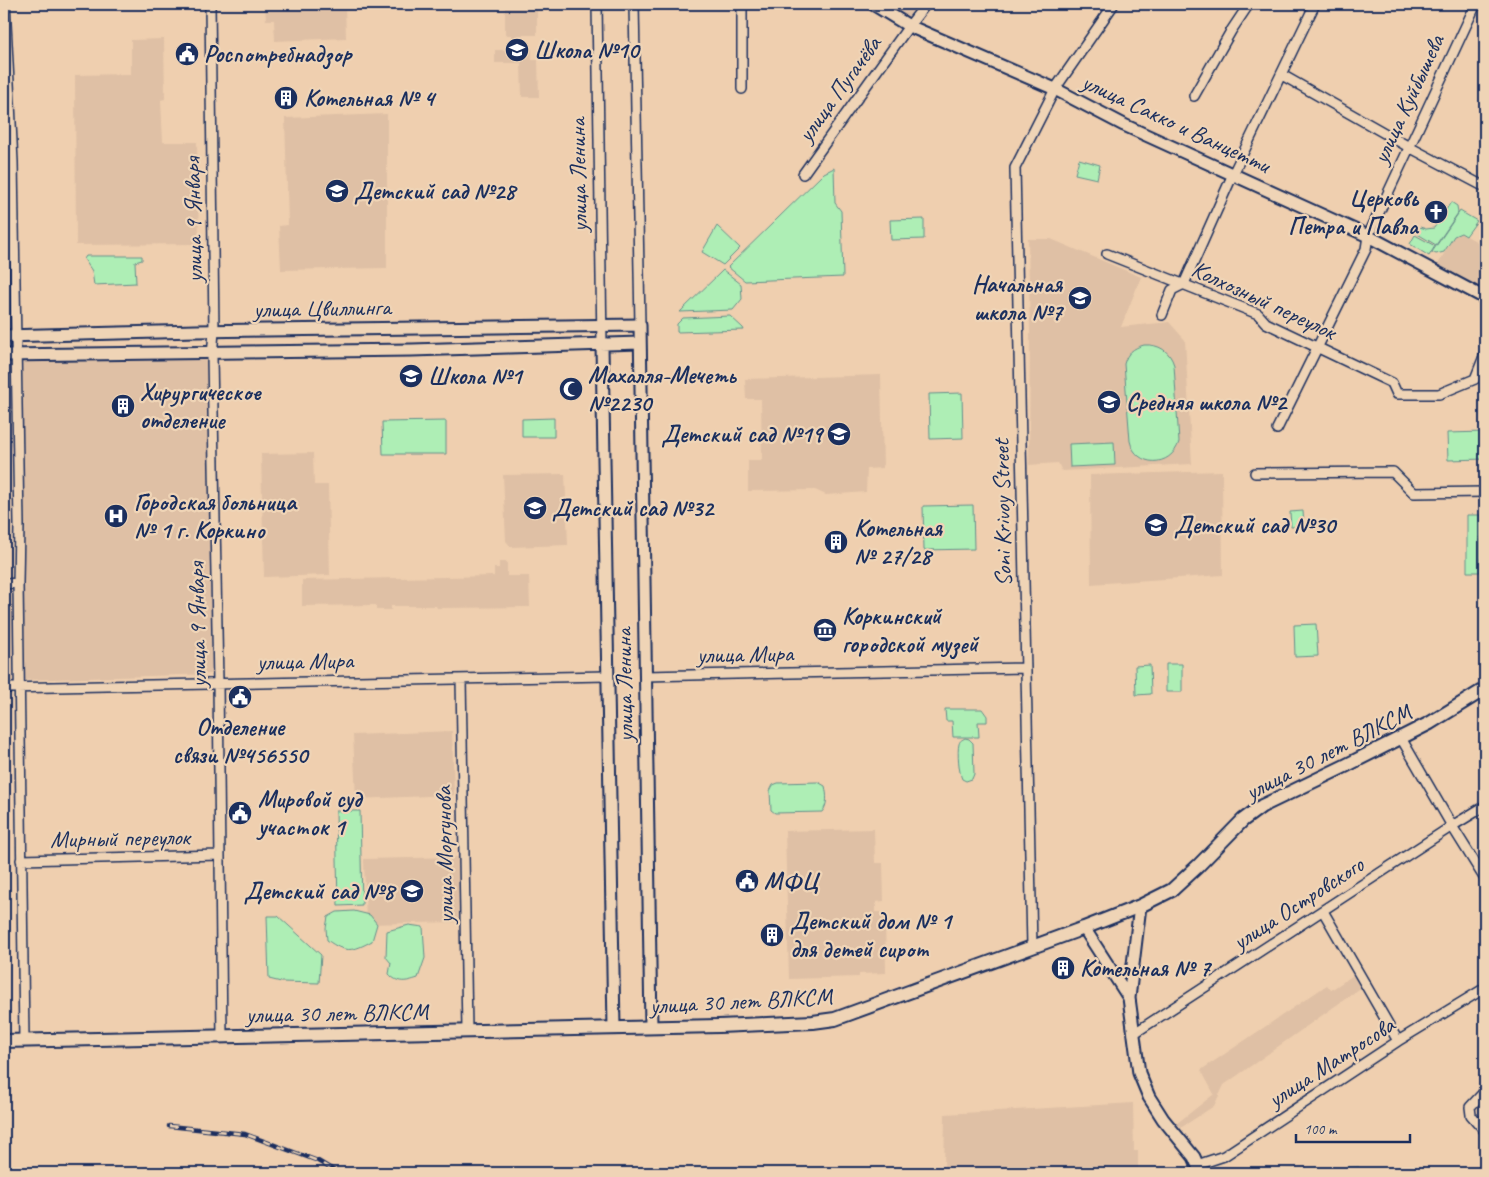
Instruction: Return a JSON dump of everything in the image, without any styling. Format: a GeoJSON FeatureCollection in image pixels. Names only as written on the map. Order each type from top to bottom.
{"type":"FeatureCollection","features":[{"type":"Feature","properties":{"kind":"main road","name":"улица 30 лет ВЛКСМ"},"geometry":{"type":"LineString","coordinates":[[4,1041],[756,1025],[835,1020],[1084,928],[1140,906],[1172,890],[1243,820],[1262,806],[1401,738],[1461,705],[1485,689]]}},
{"type":"Feature","properties":{"kind":"street"},"geometry":{"type":"LineString","coordinates":[[5,4],[10,336],[16,356],[24,1040]]}},
{"type":"Feature","properties":{"kind":"street","name":"улица 9 Января"},"geometry":{"type":"LineString","coordinates":[[210,4],[214,331],[212,353],[222,1036]]}},
{"type":"Feature","properties":{"kind":"street","name":"улица Ленина"},"geometry":{"type":"LineString","coordinates":[[597,4],[614,1028]]}},
{"type":"Feature","properties":{"kind":"street","name":"улица Ленина"},"geometry":{"type":"LineString","coordinates":[[634,4],[651,1027]]}},
{"type":"Feature","properties":{"kind":"street"},"geometry":{"type":"LineString","coordinates":[[742,4],[742,89]]}},
{"type":"Feature","properties":{"kind":"street","name":"улица Сакко и Ванцетти"},"geometry":{"type":"LineString","coordinates":[[873,4],[909,26],[1055,88],[1124,125],[1368,236],[1485,298]]}},
{"type":"Feature","properties":{"kind":"street","name":"улица Пугачёва"},"geometry":{"type":"LineString","coordinates":[[803,174],[926,4]]}},
{"type":"Feature","properties":{"kind":"street","name":"Soni Krivoy Street"},"geometry":{"type":"LineString","coordinates":[[1032,947],[1014,168],[1055,88],[1114,4]]}},
{"type":"Feature","properties":{"kind":"street"},"geometry":{"type":"LineString","coordinates":[[1194,96],[1231,31],[1249,4]]}},
{"type":"Feature","properties":{"kind":"street"},"geometry":{"type":"LineString","coordinates":[[1162,315],[1172,290],[1184,284],[1233,174],[1282,75],[1314,4]]}},
{"type":"Feature","properties":{"kind":"street","name":"улица Куйбышева"},"geometry":{"type":"LineString","coordinates":[[1277,429],[1366,249],[1368,236],[1476,4]]}},
{"type":"Feature","properties":{"kind":"street"},"geometry":{"type":"LineString","coordinates":[[1282,75],[1409,147],[1485,187]]}},
{"type":"Feature","properties":{"kind":"street","name":"Колхозный переулок"},"geometry":{"type":"LineString","coordinates":[[1107,254],[1258,314],[1266,323],[1392,383],[1397,394],[1439,394],[1475,379],[1485,354]]}},
{"type":"Feature","properties":{"kind":"street","name":"улица Цвиллинга"},"geometry":{"type":"LineString","coordinates":[[10,336],[640,325]]}},
{"type":"Feature","properties":{"kind":"street"},"geometry":{"type":"LineString","coordinates":[[602,345],[640,343]]}},
{"type":"Feature","properties":{"kind":"street","name":"улица Цвиллинга"},"geometry":{"type":"LineString","coordinates":[[4,356],[412,350],[602,345]]}},
{"type":"Feature","properties":{"kind":"street"},"geometry":{"type":"LineString","coordinates":[[1255,473],[1393,472],[1414,493],[1485,492]]}},
{"type":"Feature","properties":{"kind":"street"},"geometry":{"type":"LineString","coordinates":[[4,584],[18,583]]}},
{"type":"Feature","properties":{"kind":"street","name":"улица Мира"},"geometry":{"type":"LineString","coordinates":[[645,676],[1026,668]]}},
{"type":"Feature","properties":{"kind":"street","name":"улица Мира"},"geometry":{"type":"LineString","coordinates":[[4,688],[608,676]]}},
{"type":"Feature","properties":{"kind":"street","name":"улица Моргунова"},"geometry":{"type":"LineString","coordinates":[[461,679],[467,1031]]}},
{"type":"Feature","properties":{"kind":"street"},"geometry":{"type":"LineString","coordinates":[[1401,738],[1485,879]]}},
{"type":"Feature","properties":{"kind":"street","name":"улица Островского"},"geometry":{"type":"LineString","coordinates":[[1133,1034],[1485,806]]}},
{"type":"Feature","properties":{"kind":"street","name":"Мирный переулок"},"geometry":{"type":"LineString","coordinates":[[21,860],[220,855]]}},
{"type":"Feature","properties":{"kind":"street"},"geometry":{"type":"LineString","coordinates":[[1140,906],[1129,998],[1139,1074],[1144,1089],[1163,1119],[1194,1157],[1199,1169]]}},
{"type":"Feature","properties":{"kind":"street"},"geometry":{"type":"LineString","coordinates":[[1323,911],[1398,1041]]}},
{"type":"Feature","properties":{"kind":"street"},"geometry":{"type":"LineString","coordinates":[[1084,928],[1129,998]]}},
{"type":"Feature","properties":{"kind":"street","name":"улица Матросова"},"geometry":{"type":"LineString","coordinates":[[1199,1169],[1224,1156],[1398,1041],[1485,988]]}},
{"type":"Feature","properties":{"kind":"street"},"geometry":{"type":"LineString","coordinates":[[1485,1091],[1470,1107],[1471,1115],[1485,1131]]}},
{"type":"Feature","properties":{"kind":"shaded area"},"geometry":{"type":"Polygon","coordinates":[[[265,4],[345,4],[346,38],[275,41],[274,20],[266,20],[265,4]]]}},
{"type":"Feature","properties":{"kind":"shaded area","name":"Школа №10"},"geometry":{"type":"Polygon","coordinates":[[[505,4],[537,4],[537,35],[517,35],[517,49],[532,49],[532,60],[538,60],[539,97],[522,97],[521,63],[495,63],[495,50],[511,50],[511,35],[505,35],[505,4]]]}},
{"type":"Feature","properties":{"kind":"shaded area"},"geometry":{"type":"Polygon","coordinates":[[[885,4],[920,4],[907,20],[885,4]]]}},
{"type":"Feature","properties":{"kind":"shaded area"},"geometry":{"type":"Polygon","coordinates":[[[164,39],[165,99],[161,100],[163,142],[197,142],[199,244],[76,245],[75,75],[131,74],[131,40],[164,39]]]}},
{"type":"Feature","properties":{"kind":"shaded area","name":"Детский сад №28"},"geometry":{"type":"Polygon","coordinates":[[[387,114],[387,268],[281,270],[279,226],[288,225],[285,118],[387,114]]]}},
{"type":"Feature","properties":{"kind":"shaded area"},"geometry":{"type":"Polygon","coordinates":[[[1461,233],[1485,246],[1485,283],[1482,290],[1437,266],[1454,236],[1461,233]]]}},
{"type":"Feature","properties":{"kind":"shaded area","name":"Средняя школа №2"},"geometry":{"type":"Polygon","coordinates":[[[1028,239],[1051,239],[1141,277],[1121,327],[1169,322],[1185,340],[1192,464],[1062,471],[1058,463],[1029,465],[1030,331],[1028,239]]]}},
{"type":"Feature","properties":{"kind":"shaded area","name":"Городская больница № 1 г. Коркино"},"geometry":{"type":"Polygon","coordinates":[[[207,355],[212,674],[24,680],[22,358],[207,355]]]}},
{"type":"Feature","properties":{"kind":"shaded area","name":"Детский сад №19"},"geometry":{"type":"Polygon","coordinates":[[[881,375],[883,468],[867,469],[866,492],[826,495],[815,490],[748,491],[748,461],[762,460],[761,399],[746,399],[745,379],[881,375]]]}},
{"type":"Feature","properties":{"kind":"shaded area"},"geometry":{"type":"Polygon","coordinates":[[[313,453],[314,485],[328,485],[330,575],[264,577],[261,454],[313,453]]]}},
{"type":"Feature","properties":{"kind":"shaded area","name":"Детский сад №30"},"geometry":{"type":"Polygon","coordinates":[[[1222,471],[1223,575],[1091,584],[1090,475],[1222,471]]]}},
{"type":"Feature","properties":{"kind":"shaded area","name":"Детский сад №32"},"geometry":{"type":"Polygon","coordinates":[[[565,474],[568,545],[511,547],[506,541],[503,475],[565,474]]]}},
{"type":"Feature","properties":{"kind":"shaded area"},"geometry":{"type":"Polygon","coordinates":[[[499,562],[507,562],[507,576],[529,576],[530,607],[437,608],[436,606],[391,606],[391,610],[376,610],[376,605],[302,606],[302,580],[494,576],[494,568],[499,568],[499,562]]]}},
{"type":"Feature","properties":{"kind":"shaded area"},"geometry":{"type":"Polygon","coordinates":[[[4,586],[16,586],[18,682],[4,683],[4,586]]]}},
{"type":"Feature","properties":{"kind":"shaded area"},"geometry":{"type":"Polygon","coordinates":[[[452,731],[454,795],[356,799],[353,735],[452,731]]]}},
{"type":"Feature","properties":{"kind":"shaded area"},"geometry":{"type":"Polygon","coordinates":[[[874,829],[875,863],[883,863],[884,901],[876,902],[876,912],[885,912],[886,973],[859,974],[859,977],[789,979],[785,831],[874,829]]]}},
{"type":"Feature","properties":{"kind":"shaded area","name":"Детский сад №8"},"geometry":{"type":"Polygon","coordinates":[[[458,857],[459,922],[366,924],[364,859],[458,857]]]}},
{"type":"Feature","properties":{"kind":"shaded area"},"geometry":{"type":"Polygon","coordinates":[[[1355,974],[1362,987],[1224,1085],[1214,1106],[1182,1127],[1176,1124],[1214,1094],[1201,1070],[1327,985],[1331,990],[1355,974]]]}},
{"type":"Feature","properties":{"kind":"shaded area"},"geometry":{"type":"Polygon","coordinates":[[[1133,1103],[1134,1151],[1138,1151],[1138,1173],[944,1173],[945,1114],[1133,1103]]]}},
{"type":"Feature","properties":{"kind":"green space"},"geometry":{"type":"Polygon","coordinates":[[[1079,159],[1100,165],[1097,179],[1075,174],[1079,159]]]}},
{"type":"Feature","properties":{"kind":"green space"},"geometry":{"type":"Polygon","coordinates":[[[834,168],[835,203],[841,211],[843,277],[745,281],[728,267],[824,173],[834,168]]]}},
{"type":"Feature","properties":{"kind":"green space"},"geometry":{"type":"Polygon","coordinates":[[[1451,202],[1457,206],[1458,213],[1436,245],[1416,233],[1420,227],[1426,229],[1434,228],[1451,202]]]}},
{"type":"Feature","properties":{"kind":"green space"},"geometry":{"type":"Polygon","coordinates":[[[1460,211],[1477,221],[1466,236],[1461,233],[1454,236],[1444,252],[1436,254],[1432,252],[1460,211]]]}},
{"type":"Feature","properties":{"kind":"green space"},"geometry":{"type":"Polygon","coordinates":[[[924,219],[924,239],[891,240],[890,220],[924,219]]]}},
{"type":"Feature","properties":{"kind":"green space"},"geometry":{"type":"Polygon","coordinates":[[[717,226],[740,248],[723,265],[702,252],[717,226]]]}},
{"type":"Feature","properties":{"kind":"green space"},"geometry":{"type":"Polygon","coordinates":[[[1415,235],[1435,246],[1429,256],[1410,244],[1415,235]]]}},
{"type":"Feature","properties":{"kind":"green space"},"geometry":{"type":"Polygon","coordinates":[[[86,256],[142,256],[142,260],[135,262],[136,283],[94,285],[92,271],[84,259],[86,256]]]}},
{"type":"Feature","properties":{"kind":"green space"},"geometry":{"type":"Polygon","coordinates":[[[723,270],[741,284],[742,299],[733,310],[680,312],[723,270]]]}},
{"type":"Feature","properties":{"kind":"green space"},"geometry":{"type":"Polygon","coordinates":[[[730,316],[744,330],[677,332],[677,324],[683,318],[730,316]]]}},
{"type":"Feature","properties":{"kind":"green space"},"geometry":{"type":"Polygon","coordinates":[[[1144,345],[1163,349],[1170,356],[1174,365],[1179,442],[1175,451],[1169,457],[1154,461],[1146,460],[1139,456],[1130,441],[1124,364],[1131,352],[1144,345]]]}},
{"type":"Feature","properties":{"kind":"green space"},"geometry":{"type":"Polygon","coordinates":[[[962,393],[963,438],[930,439],[929,394],[962,393]]]}},
{"type":"Feature","properties":{"kind":"green space"},"geometry":{"type":"Polygon","coordinates":[[[554,418],[554,437],[522,437],[522,419],[554,418]]]}},
{"type":"Feature","properties":{"kind":"green space"},"geometry":{"type":"Polygon","coordinates":[[[446,421],[446,454],[383,454],[382,422],[446,421]]]}},
{"type":"Feature","properties":{"kind":"green space"},"geometry":{"type":"Polygon","coordinates":[[[1485,432],[1485,459],[1448,460],[1447,433],[1485,432]]]}},
{"type":"Feature","properties":{"kind":"green space"},"geometry":{"type":"Polygon","coordinates":[[[1114,442],[1115,465],[1070,467],[1069,444],[1114,442]]]}},
{"type":"Feature","properties":{"kind":"green space"},"geometry":{"type":"Polygon","coordinates":[[[973,505],[974,549],[924,550],[923,506],[973,505]]]}},
{"type":"Feature","properties":{"kind":"green space"},"geometry":{"type":"Polygon","coordinates":[[[1303,511],[1304,526],[1291,527],[1290,512],[1303,511]]]}},
{"type":"Feature","properties":{"kind":"green space"},"geometry":{"type":"Polygon","coordinates":[[[1467,515],[1480,515],[1480,572],[1467,572],[1467,515]]]}},
{"type":"Feature","properties":{"kind":"green space"},"geometry":{"type":"Polygon","coordinates":[[[1316,624],[1318,656],[1295,657],[1294,625],[1316,624]]]}},
{"type":"Feature","properties":{"kind":"green space"},"geometry":{"type":"Polygon","coordinates":[[[1166,664],[1182,664],[1182,692],[1166,692],[1166,664]]]}},
{"type":"Feature","properties":{"kind":"green space"},"geometry":{"type":"Polygon","coordinates":[[[1150,665],[1151,694],[1136,695],[1135,666],[1150,665]]]}},
{"type":"Feature","properties":{"kind":"green space"},"geometry":{"type":"Polygon","coordinates":[[[945,709],[982,709],[987,716],[987,722],[978,722],[979,737],[953,737],[952,721],[946,721],[945,709]]]}},
{"type":"Feature","properties":{"kind":"green space"},"geometry":{"type":"Polygon","coordinates":[[[965,738],[973,743],[974,774],[972,779],[966,781],[961,776],[958,757],[959,743],[965,738]]]}},
{"type":"Feature","properties":{"kind":"green space"},"geometry":{"type":"Polygon","coordinates":[[[818,782],[825,786],[826,793],[826,803],[822,812],[775,813],[771,810],[770,791],[773,785],[778,783],[818,782]]]}},
{"type":"Feature","properties":{"kind":"green space"},"geometry":{"type":"Polygon","coordinates":[[[336,811],[360,811],[362,905],[338,906],[336,811]]]}},
{"type":"Feature","properties":{"kind":"green space"},"geometry":{"type":"Polygon","coordinates":[[[354,911],[370,915],[377,924],[372,941],[349,950],[327,940],[326,928],[328,917],[337,912],[354,911]]]}},
{"type":"Feature","properties":{"kind":"green space"},"geometry":{"type":"Polygon","coordinates":[[[267,916],[278,916],[321,955],[319,983],[281,982],[269,979],[267,916]]]}},
{"type":"Feature","properties":{"kind":"green space"},"geometry":{"type":"Polygon","coordinates":[[[409,925],[423,927],[425,958],[418,978],[399,981],[389,974],[391,963],[386,957],[387,931],[409,925]]]}},
{"type":"Feature","properties":{"kind":"green space"},"geometry":{"type":"Polygon","coordinates":[[[1359,1167],[1357,1173],[1234,1173],[1235,1170],[1248,1172],[1359,1167]]]}},
{"type":"Feature","properties":{"kind":"railway"},"geometry":{"type":"LineString","coordinates":[[169,1126],[245,1134],[318,1161],[338,1173]]}},
{"type":"Feature","properties":{"kind":"place","name":"Школа №10"},"geometry":{"type":"Point","coordinates":[517,50]}},
{"type":"Feature","properties":{"kind":"place","name":"Роспотребнадзор"},"geometry":{"type":"Point","coordinates":[187,54]}},
{"type":"Feature","properties":{"kind":"place","name":"Котельная № 4"},"geometry":{"type":"Point","coordinates":[286,98]}},
{"type":"Feature","properties":{"kind":"place","name":"Детский сад №28"},"geometry":{"type":"Point","coordinates":[337,191]}},
{"type":"Feature","properties":{"kind":"place","name":"Церковь Петра и Павла"},"geometry":{"type":"Point","coordinates":[1436,212]}},
{"type":"Feature","properties":{"kind":"place","name":"Начальная школа №7"},"geometry":{"type":"Point","coordinates":[1080,298]}},
{"type":"Feature","properties":{"kind":"place","name":"Школа №1"},"geometry":{"type":"Point","coordinates":[411,376]}},
{"type":"Feature","properties":{"kind":"place","name":"Махалля-Мечеть №2230"},"geometry":{"type":"Point","coordinates":[571,389]}},
{"type":"Feature","properties":{"kind":"place","name":"Средняя школа №2"},"geometry":{"type":"Point","coordinates":[1109,402]}},
{"type":"Feature","properties":{"kind":"place","name":"Хирургическое отделение"},"geometry":{"type":"Point","coordinates":[123,406]}},
{"type":"Feature","properties":{"kind":"place","name":"Детский сад №19"},"geometry":{"type":"Point","coordinates":[839,434]}},
{"type":"Feature","properties":{"kind":"place","name":"Детский сад №32"},"geometry":{"type":"Point","coordinates":[535,508]}},
{"type":"Feature","properties":{"kind":"place","name":"Городская больница № 1 г. Коркино"},"geometry":{"type":"Point","coordinates":[116,516]}},
{"type":"Feature","properties":{"kind":"place","name":"Детский сад №30"},"geometry":{"type":"Point","coordinates":[1156,525]}},
{"type":"Feature","properties":{"kind":"place","name":"Котельная № 27/28"},"geometry":{"type":"Point","coordinates":[836,542]}},
{"type":"Feature","properties":{"kind":"place","name":"Коркинский городской музей"},"geometry":{"type":"Point","coordinates":[825,630]}},
{"type":"Feature","properties":{"kind":"place","name":"Отделение связи №456550"},"geometry":{"type":"Point","coordinates":[240,697]}},
{"type":"Feature","properties":{"kind":"place","name":"Мировой суд участок 1"},"geometry":{"type":"Point","coordinates":[240,813]}},
{"type":"Feature","properties":{"kind":"place","name":"МФЦ"},"geometry":{"type":"Point","coordinates":[747,881]}},
{"type":"Feature","properties":{"kind":"place","name":"Детский сад №8"},"geometry":{"type":"Point","coordinates":[412,891]}},
{"type":"Feature","properties":{"kind":"place","name":"Детский дом № 1 для детей сирот"},"geometry":{"type":"Point","coordinates":[772,935]}},
{"type":"Feature","properties":{"kind":"place","name":"Котельная № 7"},"geometry":{"type":"Point","coordinates":[1063,968]}}]}
